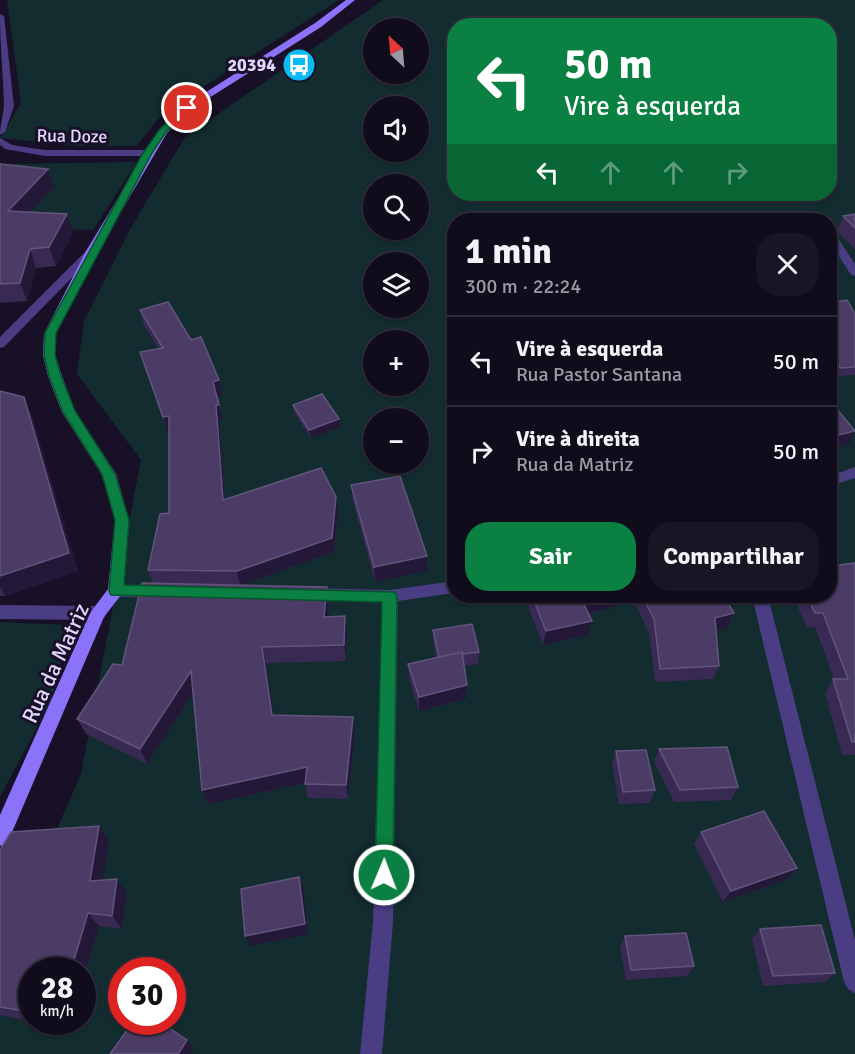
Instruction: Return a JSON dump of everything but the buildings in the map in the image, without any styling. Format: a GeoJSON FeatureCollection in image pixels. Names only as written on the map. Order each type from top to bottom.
{"type":"FeatureCollection","features":[{"type":"Feature","properties":{"kind":"street","name":"Rua da Matriz"},"geometry":{"type":"LineString","coordinates":[[0,837],[98,613],[116,591],[122,520],[109,474],[69,412],[50,355],[50,333],[92,251],[163,131],[187,108],[318,26],[351,0]]}},
{"type":"Feature","properties":{"kind":"street","name":"Rua Doze"},"geometry":{"type":"LineString","coordinates":[[0,16],[9,106],[0,132]]}},
{"type":"Feature","properties":{"kind":"street","name":"Rua Doze"},"geometry":{"type":"LineString","coordinates":[[0,141],[7,148],[37,152],[148,153]]}},
{"type":"Feature","properties":{"kind":"street"},"geometry":{"type":"LineString","coordinates":[[837,245],[855,273]]}},
{"type":"Feature","properties":{"kind":"street"},"geometry":{"type":"LineString","coordinates":[[0,344],[92,251]]}},
{"type":"Feature","properties":{"kind":"street"},"geometry":{"type":"LineString","coordinates":[[837,478],[855,472]]}},
{"type":"Feature","properties":{"kind":"street"},"geometry":{"type":"LineString","coordinates":[[297,594],[390,597],[447,589]]}},
{"type":"Feature","properties":{"kind":"street"},"geometry":{"type":"LineString","coordinates":[[116,591],[172,591]]}},
{"type":"Feature","properties":{"kind":"street"},"geometry":{"type":"LineString","coordinates":[[371,1054],[383,922],[390,597]]}},
{"type":"Feature","properties":{"kind":"street"},"geometry":{"type":"LineString","coordinates":[[762,603],[855,982]]}},
{"type":"Feature","properties":{"kind":"street"},"geometry":{"type":"LineString","coordinates":[[0,612],[98,613]]}},
{"type":"Feature","properties":{"kind":"green space"},"geometry":{"type":"Polygon","coordinates":[[[7,0],[339,0],[178,103],[157,120],[137,146],[77,146],[0,138],[21,103],[7,0]]]}},
{"type":"Feature","properties":{"kind":"green space"},"geometry":{"type":"Polygon","coordinates":[[[383,0],[855,0],[855,1054],[0,1054],[0,959],[81,774],[141,460],[77,374],[84,321],[130,229],[185,137],[383,0]]]}},
{"type":"Feature","properties":{"kind":"green space"},"geometry":{"type":"Polygon","coordinates":[[[137,162],[93,230],[0,227],[0,170],[5,164],[137,162]]]}},
{"type":"Feature","properties":{"kind":"green space"},"geometry":{"type":"Polygon","coordinates":[[[0,622],[70,625],[51,701],[0,797],[0,622]]]}},
{"type":"Feature","properties":{"kind":"place","name":"20394"},"geometry":{"type":"Point","coordinates":[299,65]}},
{"type":"Feature","properties":{"kind":"route"},"geometry":{"type":"LineString","coordinates":[[187,108],[163,131],[148,153],[65,302],[50,333],[50,355],[55,376],[69,412],[109,474],[122,520],[116,591],[390,597],[384,875]]}}]}
